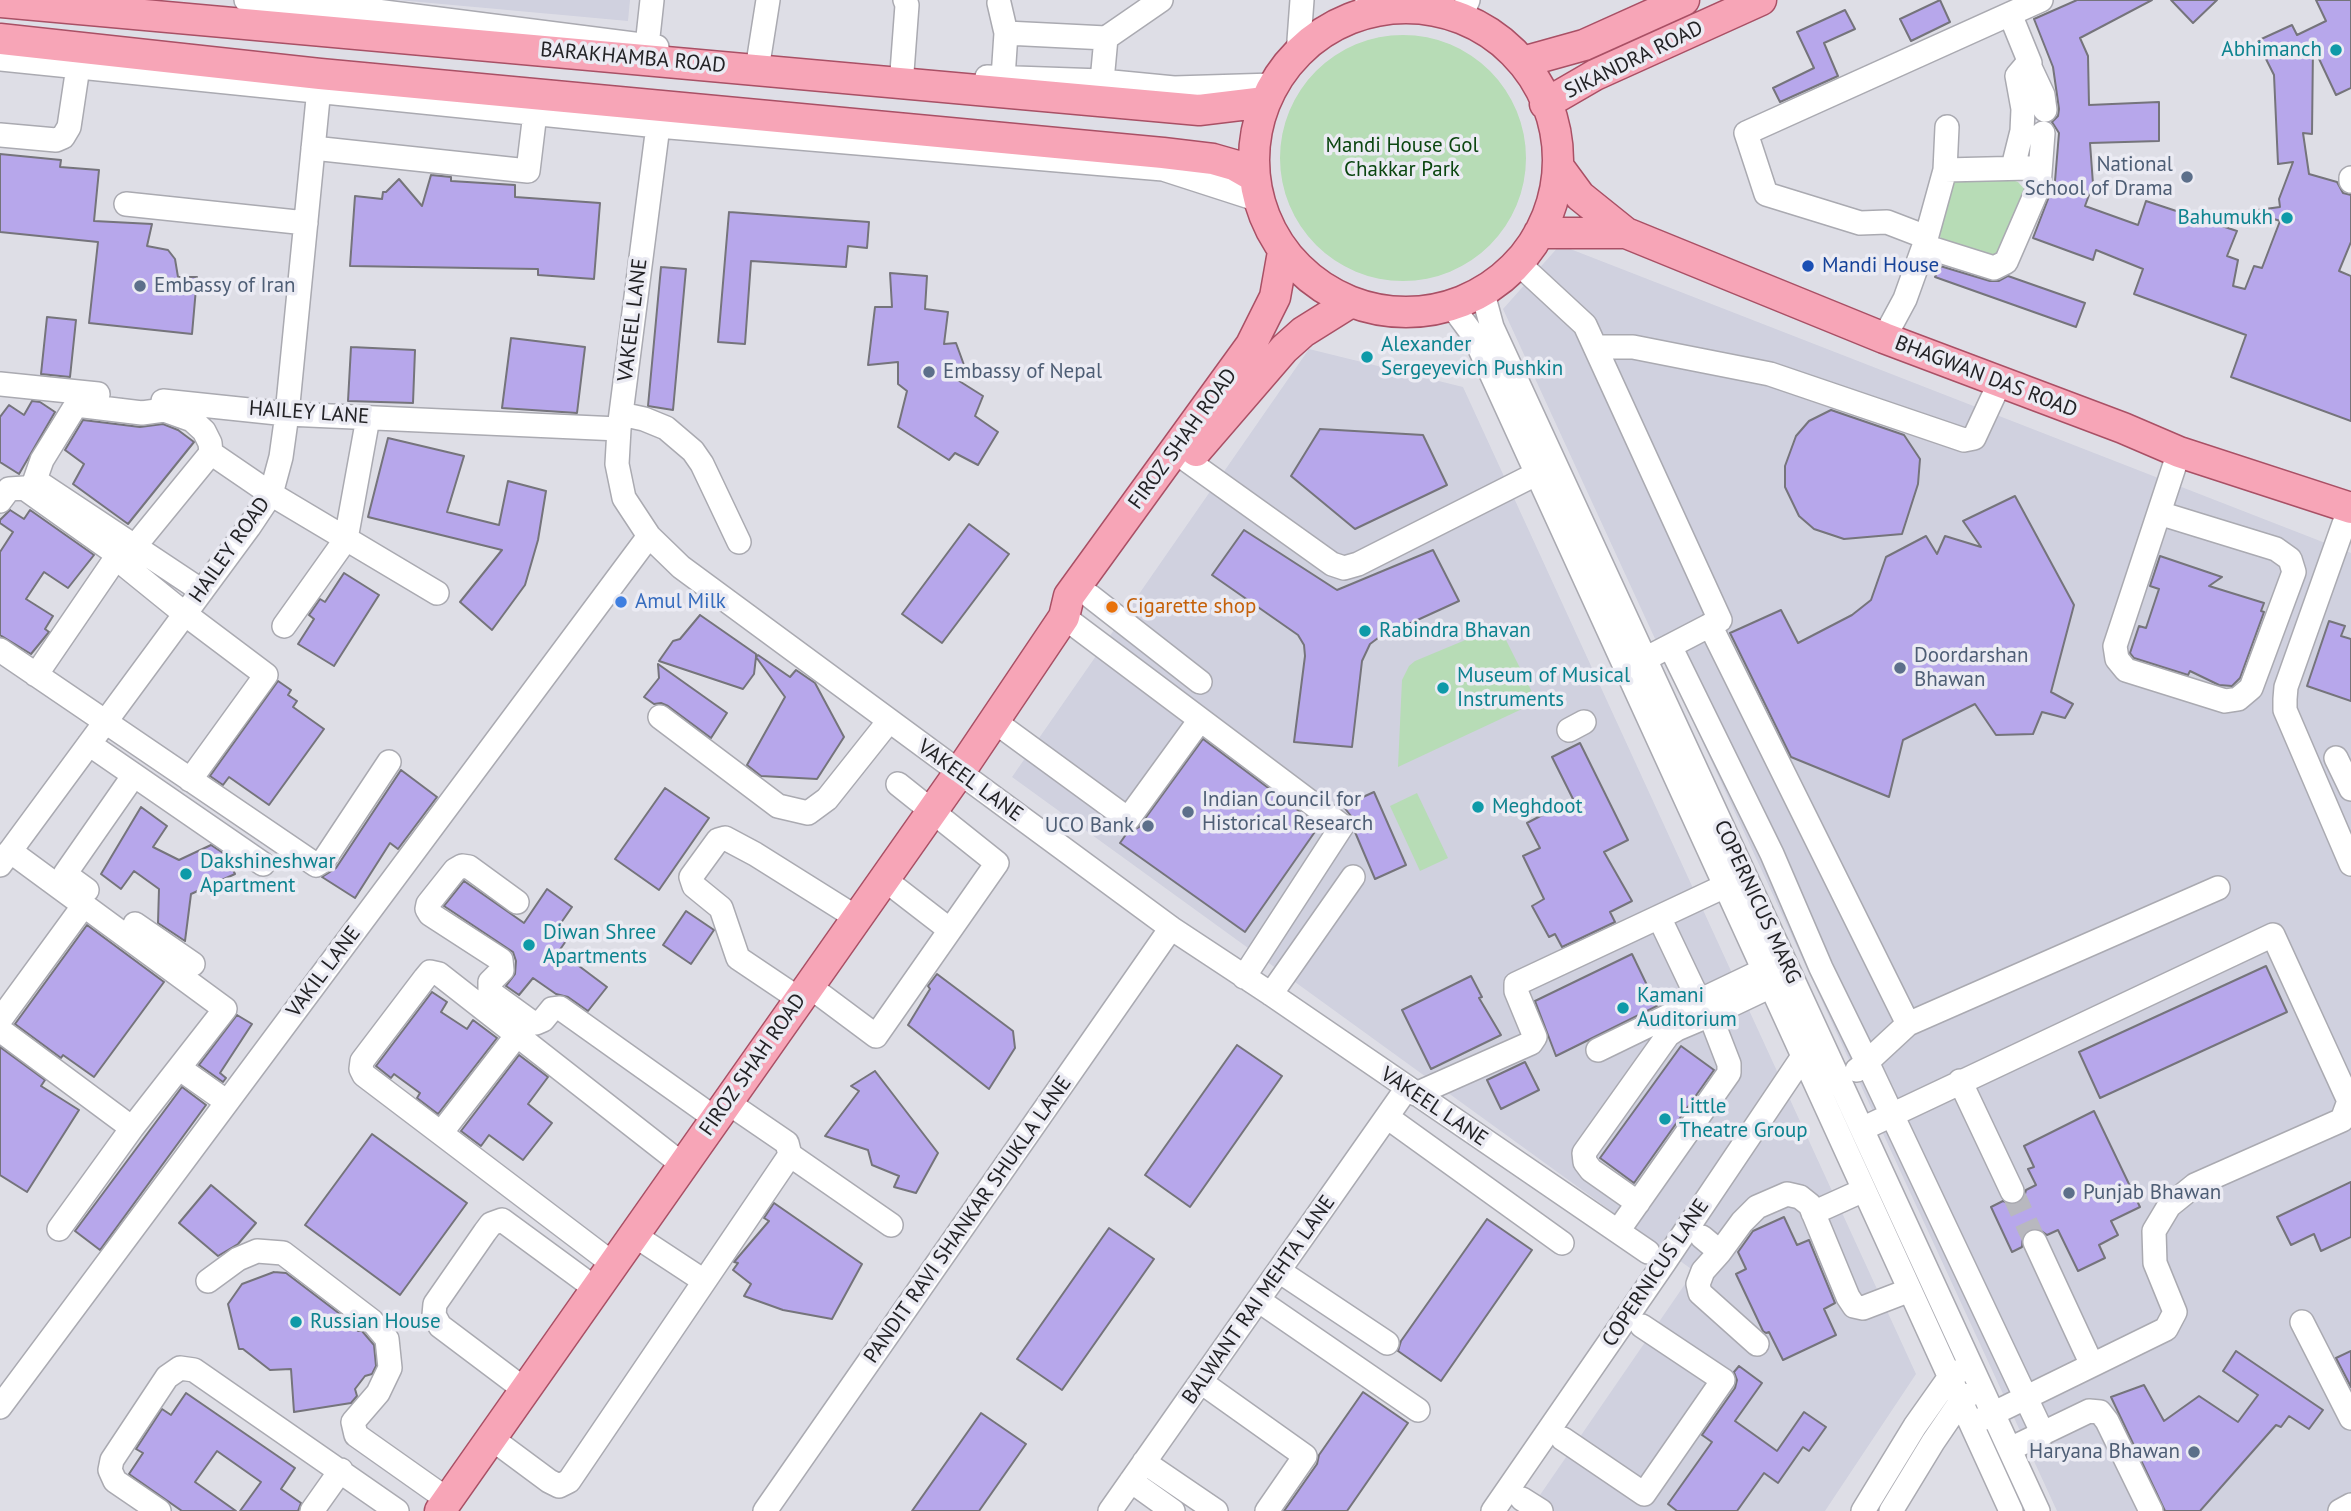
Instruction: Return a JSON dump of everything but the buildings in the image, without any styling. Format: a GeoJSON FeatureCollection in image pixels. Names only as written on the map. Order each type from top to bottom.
{"type":"FeatureCollection","features":[{"type":"Feature","properties":{"kind":"main road","name":"SIKANDRA ROAD"},"geometry":{"type":"LineString","coordinates":[[1523,62],[1584,46],[1684,0]]}},
{"type":"Feature","properties":{"kind":"main road","name":"SIKANDRA ROAD"},"geometry":{"type":"LineString","coordinates":[[1545,104],[1595,75],[1761,0]]}},
{"type":"Feature","properties":{"kind":"main road","name":"BARAKHAMBA ROAD"},"geometry":{"type":"LineString","coordinates":[[0,2],[320,18],[1199,110],[1270,94]]}},
{"type":"Feature","properties":{"kind":"main road"},"geometry":{"type":"LineString","coordinates":[[1424,4],[1464,9],[1523,62],[1541,88],[1558,142],[1558,166],[1552,202],[1539,233],[1518,263],[1482,290],[1451,305],[1424,311],[1375,309],[1351,302],[1310,278],[1283,251],[1267,222],[1257,188],[1255,139],[1270,94],[1298,54],[1337,25],[1364,14],[1375,5],[1424,4]]}},
{"type":"Feature","properties":{"kind":"main road","name":"BARAKHAMBA ROAD"},"geometry":{"type":"LineString","coordinates":[[0,39],[320,82],[1163,153],[1213,159],[1234,165],[1257,188]]}},
{"type":"Feature","properties":{"kind":"main road","name":"BHAGWAN DAS ROAD"},"geometry":{"type":"LineString","coordinates":[[1558,166],[1580,196],[1626,233],[1884,338],[2123,428],[2179,452],[2350,507]]}},
{"type":"Feature","properties":{"kind":"main road","name":"BHAGWAN DAS ROAD"},"geometry":{"type":"LineString","coordinates":[[1539,233],[1626,233]]}},
{"type":"Feature","properties":{"kind":"main road","name":"FIROZ SHAH ROAD"},"geometry":{"type":"LineString","coordinates":[[1064,617],[1082,607],[1090,596],[1265,322],[1275,298],[1283,251]]}},
{"type":"Feature","properties":{"kind":"main road","name":"FIROZ SHAH ROAD"},"geometry":{"type":"LineString","coordinates":[[444,1506],[959,773],[1064,617],[1069,596],[1181,456],[1303,331],[1351,302]]}},
{"type":"Feature","properties":{"kind":"street"},"geometry":{"type":"LineString","coordinates":[[246,0],[320,18],[366,5],[647,46],[902,72],[1102,81],[1270,94]]}},
{"type":"Feature","properties":{"kind":"street"},"geometry":{"type":"LineString","coordinates":[[647,46],[652,0]]}},
{"type":"Feature","properties":{"kind":"street"},"geometry":{"type":"LineString","coordinates":[[759,57],[768,0]]}},
{"type":"Feature","properties":{"kind":"street"},"geometry":{"type":"LineString","coordinates":[[902,72],[907,5],[905,0]]}},
{"type":"Feature","properties":{"kind":"street"},"geometry":{"type":"LineString","coordinates":[[1006,33],[1106,38],[1161,0]]}},
{"type":"Feature","properties":{"kind":"street"},"geometry":{"type":"LineString","coordinates":[[1298,54],[1303,0]]}},
{"type":"Feature","properties":{"kind":"street"},"geometry":{"type":"LineString","coordinates":[[2010,14],[2043,95],[2044,122],[2039,186],[2006,262],[1994,268],[1925,242],[1887,222],[1860,223],[1766,194],[1746,133],[2041,0]]}},
{"type":"Feature","properties":{"kind":"street"},"geometry":{"type":"LineString","coordinates":[[999,3],[1006,33],[1003,78]]}},
{"type":"Feature","properties":{"kind":"street"},"geometry":{"type":"LineString","coordinates":[[1102,81],[1106,38]]}},
{"type":"Feature","properties":{"kind":"street"},"geometry":{"type":"LineString","coordinates":[[0,59],[78,67],[320,82],[535,113],[658,126],[1163,169],[1257,188]]}},
{"type":"Feature","properties":{"kind":"street"},"geometry":{"type":"LineString","coordinates":[[2013,167],[2022,131],[2023,109],[2017,76],[2029,63]]}},
{"type":"Feature","properties":{"kind":"street"},"geometry":{"type":"LineString","coordinates":[[0,135],[56,140],[63,137],[69,127],[78,67]]}},
{"type":"Feature","properties":{"kind":"street","name":"HAILEY ROAD"},"geometry":{"type":"LineString","coordinates":[[9,853],[271,494],[281,457],[287,414],[320,82]]}},
{"type":"Feature","properties":{"kind":"street"},"geometry":{"type":"LineString","coordinates":[[313,148],[528,171],[535,113]]}},
{"type":"Feature","properties":{"kind":"street","name":"VAKEEL LANE"},"geometry":{"type":"LineString","coordinates":[[658,126],[617,464],[624,498],[649,536],[681,567],[1171,928],[1271,993],[1648,1252]]}},
{"type":"Feature","properties":{"kind":"street"},"geometry":{"type":"LineString","coordinates":[[1884,338],[1905,299],[1925,242],[1945,170],[1947,127]]}},
{"type":"Feature","properties":{"kind":"street"},"geometry":{"type":"LineString","coordinates":[[1945,170],[2039,168]]}},
{"type":"Feature","properties":{"kind":"street"},"geometry":{"type":"LineString","coordinates":[[126,204],[306,223]]}},
{"type":"Feature","properties":{"kind":"street"},"geometry":{"type":"LineString","coordinates":[[1518,263],[1585,325],[1720,620],[1645,659]]}},
{"type":"Feature","properties":{"kind":"street","name":"COPERNICUS MARG"},"geometry":{"type":"LineString","coordinates":[[1482,290],[1492,327],[2038,1511]]}},
{"type":"Feature","properties":{"kind":"street","name":"COPERNICUS MARG"},"geometry":{"type":"LineString","coordinates":[[1451,305],[1474,336],[2011,1511]]}},
{"type":"Feature","properties":{"kind":"street"},"geometry":{"type":"LineString","coordinates":[[1595,347],[1633,347],[1770,374],[1964,440],[1974,438],[2000,382]]}},
{"type":"Feature","properties":{"kind":"street","name":"HAILEY LANE"},"geometry":{"type":"LineString","coordinates":[[0,384],[287,414],[620,422],[643,419],[666,428],[693,451],[702,464],[739,542]]}},
{"type":"Feature","properties":{"kind":"street"},"geometry":{"type":"LineString","coordinates":[[36,675],[126,550],[211,453],[204,431],[192,420],[164,410],[142,413],[76,405],[41,460],[35,480],[126,550],[127,567],[266,674],[190,780]]}},
{"type":"Feature","properties":{"kind":"street"},"geometry":{"type":"LineString","coordinates":[[284,625],[346,539],[368,418]]}},
{"type":"Feature","properties":{"kind":"street"},"geometry":{"type":"LineString","coordinates":[[2159,513],[2276,549],[2290,559],[2294,572],[2251,688],[2238,699],[2225,701],[2126,670],[2117,659],[2115,646],[2179,452]]}},
{"type":"Feature","properties":{"kind":"street"},"geometry":{"type":"LineString","coordinates":[[211,453],[271,494],[437,593]]}},
{"type":"Feature","properties":{"kind":"street"},"geometry":{"type":"LineString","coordinates":[[1181,456],[1332,564],[1344,568],[1358,564],[1536,474]]}},
{"type":"Feature","properties":{"kind":"street"},"geometry":{"type":"LineString","coordinates":[[0,501],[9,489],[24,488],[126,550],[202,591]]}},
{"type":"Feature","properties":{"kind":"street"},"geometry":{"type":"LineString","coordinates":[[2350,507],[2286,687],[2285,710],[2351,864]]}},
{"type":"Feature","properties":{"kind":"street","name":"VAKIL LANE"},"geometry":{"type":"LineString","coordinates":[[0,1408],[649,536]]}},
{"type":"Feature","properties":{"kind":"street"},"geometry":{"type":"LineString","coordinates":[[1090,596],[1200,682]]}},
{"type":"Feature","properties":{"kind":"street"},"geometry":{"type":"LineString","coordinates":[[1064,617],[1342,827],[1244,977]]}},
{"type":"Feature","properties":{"kind":"street"},"geometry":{"type":"LineString","coordinates":[[1710,625],[1908,1024]]}},
{"type":"Feature","properties":{"kind":"street"},"geometry":{"type":"LineString","coordinates":[[1670,646],[1772,854],[1821,968],[2043,1434]]}},
{"type":"Feature","properties":{"kind":"street"},"geometry":{"type":"LineString","coordinates":[[0,650],[316,864],[324,860],[389,762]]}},
{"type":"Feature","properties":{"kind":"street"},"geometry":{"type":"LineString","coordinates":[[660,717],[778,806],[808,813],[827,799],[889,721]]}},
{"type":"Feature","properties":{"kind":"street"},"geometry":{"type":"LineString","coordinates":[[994,721],[1128,819],[1200,720]]}},
{"type":"Feature","properties":{"kind":"street"},"geometry":{"type":"LineString","coordinates":[[89,744],[262,864]]}},
{"type":"Feature","properties":{"kind":"street"},"geometry":{"type":"LineString","coordinates":[[2336,758],[2351,789]]}},
{"type":"Feature","properties":{"kind":"street"},"geometry":{"type":"LineString","coordinates":[[65,874],[134,775]]}},
{"type":"Feature","properties":{"kind":"street"},"geometry":{"type":"LineString","coordinates":[[857,918],[725,838],[718,840],[691,877],[694,886],[721,908],[738,958],[876,1036],[997,863],[898,783]]}},
{"type":"Feature","properties":{"kind":"street"},"geometry":{"type":"LineString","coordinates":[[9,853],[65,874],[193,964]]}},
{"type":"Feature","properties":{"kind":"street"},"geometry":{"type":"LineString","coordinates":[[9,853],[225,1009],[132,1128],[59,1229]]}},
{"type":"Feature","properties":{"kind":"street"},"geometry":{"type":"LineString","coordinates":[[1741,869],[1772,854]]}},
{"type":"Feature","properties":{"kind":"street"},"geometry":{"type":"LineString","coordinates":[[517,902],[469,867],[462,866],[455,870],[428,904],[427,909],[430,914],[501,960],[502,970],[490,982],[490,992],[530,1021],[536,1023],[543,1020],[552,1009],[560,1008],[721,1110],[787,1143],[790,1155],[891,1225]]}},
{"type":"Feature","properties":{"kind":"street"},"geometry":{"type":"LineString","coordinates":[[1271,993],[1353,877]]}},
{"type":"Feature","properties":{"kind":"street"},"geometry":{"type":"LineString","coordinates":[[884,879],[950,930]]}},
{"type":"Feature","properties":{"kind":"street"},"geometry":{"type":"LineString","coordinates":[[1411,1091],[1531,1043],[1535,1037],[1516,991],[1516,984],[1725,886]]}},
{"type":"Feature","properties":{"kind":"street"},"geometry":{"type":"LineString","coordinates":[[1841,1084],[1908,1024],[2218,888]]}},
{"type":"Feature","properties":{"kind":"street"},"geometry":{"type":"LineString","coordinates":[[0,1020],[84,905]]}},
{"type":"Feature","properties":{"kind":"street"},"geometry":{"type":"LineString","coordinates":[[1618,1231],[1729,1073],[1729,1063],[1704,1008],[1658,917]]}},
{"type":"Feature","properties":{"kind":"street","name":"PANDIT RAVI SHANKAR SHUKLA LANE"},"geometry":{"type":"LineString","coordinates":[[765,1511],[1171,928]]}},
{"type":"Feature","properties":{"kind":"street"},"geometry":{"type":"LineString","coordinates":[[1862,1129],[2273,935],[2349,1101],[2342,1119],[2195,1185],[2169,1206],[2154,1231],[2155,1263],[2175,1312],[2166,1329],[1971,1424]]}},
{"type":"Feature","properties":{"kind":"street"},"geometry":{"type":"LineString","coordinates":[[1794,983],[1821,968]]}},
{"type":"Feature","properties":{"kind":"street"},"geometry":{"type":"LineString","coordinates":[[613,1264],[364,1075],[361,1069],[362,1061],[430,972],[439,974],[683,1165]]}},
{"type":"Feature","properties":{"kind":"street"},"geometry":{"type":"LineString","coordinates":[[1598,1050],[1704,1008],[1767,978]]}},
{"type":"Feature","properties":{"kind":"street"},"geometry":{"type":"LineString","coordinates":[[1638,1203],[1591,1170],[1585,1162],[1584,1153],[1668,1035],[1704,1008]]}},
{"type":"Feature","properties":{"kind":"street"},"geometry":{"type":"LineString","coordinates":[[0,1030],[132,1128]]}},
{"type":"Feature","properties":{"kind":"street"},"geometry":{"type":"LineString","coordinates":[[441,1133],[517,1035]]}},
{"type":"Feature","properties":{"kind":"street","name":"COPERNICUS LANE"},"geometry":{"type":"LineString","coordinates":[[1493,1511],[1664,1263],[1802,1055],[1819,1035]]}},
{"type":"Feature","properties":{"kind":"street"},"geometry":{"type":"LineString","coordinates":[[179,1068],[227,1102]]}},
{"type":"Feature","properties":{"kind":"street"},"geometry":{"type":"LineString","coordinates":[[1960,1081],[2012,1191]]}},
{"type":"Feature","properties":{"kind":"street","name":"BALWANT RAI MEHTA LANE"},"geometry":{"type":"LineString","coordinates":[[1110,1511],[1387,1117],[1411,1091]]}},
{"type":"Feature","properties":{"kind":"street"},"geometry":{"type":"LineString","coordinates":[[1387,1117],[1562,1243]]}},
{"type":"Feature","properties":{"kind":"street"},"geometry":{"type":"LineString","coordinates":[[491,1438],[549,1481],[559,1486],[569,1481],[790,1155]]}},
{"type":"Feature","properties":{"kind":"street"},"geometry":{"type":"LineString","coordinates":[[1813,1213],[1864,1190]]}},
{"type":"Feature","properties":{"kind":"street"},"geometry":{"type":"LineString","coordinates":[[1757,1344],[1700,1293],[1698,1284],[1703,1271],[1742,1222],[1758,1207],[1776,1197],[1787,1194],[1800,1197],[1810,1205],[1854,1306],[1863,1308],[1910,1290]]}},
{"type":"Feature","properties":{"kind":"street"},"geometry":{"type":"LineString","coordinates":[[525,1390],[440,1326],[434,1315],[435,1304],[478,1242],[491,1224],[502,1220],[596,1289]]}},
{"type":"Feature","properties":{"kind":"street"},"geometry":{"type":"LineString","coordinates":[[634,1235],[704,1281]]}},
{"type":"Feature","properties":{"kind":"street"},"geometry":{"type":"LineString","coordinates":[[1702,1237],[1720,1252]]}},
{"type":"Feature","properties":{"kind":"street"},"geometry":{"type":"LineString","coordinates":[[2035,1242],[2092,1365]]}},
{"type":"Feature","properties":{"kind":"street"},"geometry":{"type":"LineString","coordinates":[[208,1281],[238,1259],[257,1251],[283,1253],[372,1321],[387,1339],[390,1368],[378,1394],[353,1422],[356,1435],[444,1506]]}},
{"type":"Feature","properties":{"kind":"street"},"geometry":{"type":"LineString","coordinates":[[1279,1271],[1387,1343]]}},
{"type":"Feature","properties":{"kind":"street"},"geometry":{"type":"LineString","coordinates":[[1258,1300],[1418,1410]]}},
{"type":"Feature","properties":{"kind":"street"},"geometry":{"type":"LineString","coordinates":[[2302,1322],[2351,1418]]}},
{"type":"Feature","properties":{"kind":"street"},"geometry":{"type":"LineString","coordinates":[[1563,1439],[1644,1494],[1723,1380],[1642,1326]]}},
{"type":"Feature","properties":{"kind":"street"},"geometry":{"type":"LineString","coordinates":[[1863,1511],[1914,1426],[1950,1378],[1970,1364]]}},
{"type":"Feature","properties":{"kind":"street"},"geometry":{"type":"LineString","coordinates":[[159,1511],[115,1481],[110,1470],[112,1460],[167,1377],[180,1368],[194,1370],[397,1511]]}},
{"type":"Feature","properties":{"kind":"street"},"geometry":{"type":"LineString","coordinates":[[1201,1382],[1305,1456],[1267,1511]]}},
{"type":"Feature","properties":{"kind":"street"},"geometry":{"type":"LineString","coordinates":[[1891,1511],[1961,1401],[1980,1386]]}},
{"type":"Feature","properties":{"kind":"street"},"geometry":{"type":"LineString","coordinates":[[2010,1449],[2089,1411],[2100,1412],[2107,1420],[2151,1511]]}},
{"type":"Feature","properties":{"kind":"street"},"geometry":{"type":"LineString","coordinates":[[1144,1462],[1216,1511]]}},
{"type":"Feature","properties":{"kind":"street"},"geometry":{"type":"LineString","coordinates":[[312,1511],[341,1470]]}},
{"type":"Feature","properties":{"kind":"street"},"geometry":{"type":"LineString","coordinates":[[1131,1481],[1173,1511]]}},
{"type":"Feature","properties":{"kind":"street"},"geometry":{"type":"LineString","coordinates":[[2340,1511],[2351,1505]]}},
{"type":"Feature","properties":{"kind":"shaded area"},"geometry":{"type":"Polygon","coordinates":[[[398,0],[630,0],[628,21],[398,0]]]}},
{"type":"Feature","properties":{"kind":"shaded area"},"geometry":{"type":"Polygon","coordinates":[[[1560,245],[2351,553],[2351,1511],[2057,1511],[1503,309],[1560,245]]]}},
{"type":"Feature","properties":{"kind":"shaded area"},"geometry":{"type":"Polygon","coordinates":[[[1309,349],[1463,387],[1916,1374],[1825,1511],[1529,1511],[1694,1271],[1012,777],[1309,349]]]}},
{"type":"Feature","properties":{"kind":"green space","name":"Mandi House Gol Chakkar Park"},"geometry":{"type":"Polygon","coordinates":[[[1403,35],[1427,37],[1450,44],[1490,71],[1517,111],[1524,134],[1524,182],[1517,205],[1490,245],[1450,272],[1427,279],[1403,281],[1379,279],[1356,272],[1316,245],[1289,205],[1282,182],[1280,158],[1282,134],[1289,111],[1316,71],[1356,44],[1379,37],[1403,35]]]}},
{"type":"Feature","properties":{"kind":"green space"},"geometry":{"type":"Polygon","coordinates":[[[1959,176],[2009,179],[2018,182],[2025,190],[2002,261],[1943,243],[1939,234],[1951,183],[1959,176]]]}},
{"type":"Feature","properties":{"kind":"green space"},"geometry":{"type":"Polygon","coordinates":[[[1499,626],[1537,702],[1398,767],[1402,680],[1409,666],[1415,661],[1499,626]]]}},
{"type":"Feature","properties":{"kind":"green space"},"geometry":{"type":"Polygon","coordinates":[[[1417,793],[1448,858],[1420,871],[1390,806],[1417,793]]]}},
{"type":"Feature","properties":{"kind":"tunnel"},"geometry":{"type":"LineString","coordinates":[[2012,1191],[2035,1242]]}},
{"type":"Feature","properties":{"kind":"place","name":"Abhimanch"},"geometry":{"type":"Point","coordinates":[2336,50]}},
{"type":"Feature","properties":{"kind":"place","name":"National School of Drama"},"geometry":{"type":"Point","coordinates":[2187,177]}},
{"type":"Feature","properties":{"kind":"place","name":"Bahumukh"},"geometry":{"type":"Point","coordinates":[2287,218]}},
{"type":"Feature","properties":{"kind":"place","name":"Mandi House"},"geometry":{"type":"Point","coordinates":[1808,266]}},
{"type":"Feature","properties":{"kind":"place","name":"Embassy of Iran"},"geometry":{"type":"Point","coordinates":[140,286]}},
{"type":"Feature","properties":{"kind":"place","name":"Alexander Sergeyevich Pushkin"},"geometry":{"type":"Point","coordinates":[1367,357]}},
{"type":"Feature","properties":{"kind":"place","name":"Embassy of Nepal"},"geometry":{"type":"Point","coordinates":[929,372]}},
{"type":"Feature","properties":{"kind":"place","name":"Amul Milk"},"geometry":{"type":"Point","coordinates":[621,602]}},
{"type":"Feature","properties":{"kind":"place","name":"Cigarette shop"},"geometry":{"type":"Point","coordinates":[1112,607]}},
{"type":"Feature","properties":{"kind":"place","name":"Rabindra Bhavan"},"geometry":{"type":"Point","coordinates":[1365,631]}},
{"type":"Feature","properties":{"kind":"place","name":"Doordarshan Bhawan"},"geometry":{"type":"Point","coordinates":[1900,668]}},
{"type":"Feature","properties":{"kind":"place","name":"Museum of Musical Instruments"},"geometry":{"type":"Point","coordinates":[1443,688]}},
{"type":"Feature","properties":{"kind":"place","name":"Meghdoot"},"geometry":{"type":"Point","coordinates":[1478,807]}},
{"type":"Feature","properties":{"kind":"place","name":"Indian Council for Historical Research"},"geometry":{"type":"Point","coordinates":[1188,812]}},
{"type":"Feature","properties":{"kind":"place","name":"UCO Bank"},"geometry":{"type":"Point","coordinates":[1148,826]}},
{"type":"Feature","properties":{"kind":"place","name":"Dakshineshwar Apartment"},"geometry":{"type":"Point","coordinates":[186,874]}},
{"type":"Feature","properties":{"kind":"place","name":"Diwan Shree Apartments"},"geometry":{"type":"Point","coordinates":[529,945]}},
{"type":"Feature","properties":{"kind":"place","name":"Kamani Auditorium"},"geometry":{"type":"Point","coordinates":[1623,1008]}},
{"type":"Feature","properties":{"kind":"place","name":"Little Theatre Group"},"geometry":{"type":"Point","coordinates":[1665,1119]}},
{"type":"Feature","properties":{"kind":"place","name":"Punjab Bhawan"},"geometry":{"type":"Point","coordinates":[2069,1193]}},
{"type":"Feature","properties":{"kind":"place","name":"Russian House"},"geometry":{"type":"Point","coordinates":[296,1322]}},
{"type":"Feature","properties":{"kind":"place","name":"Haryana Bhawan"},"geometry":{"type":"Point","coordinates":[2194,1452]}}]}
